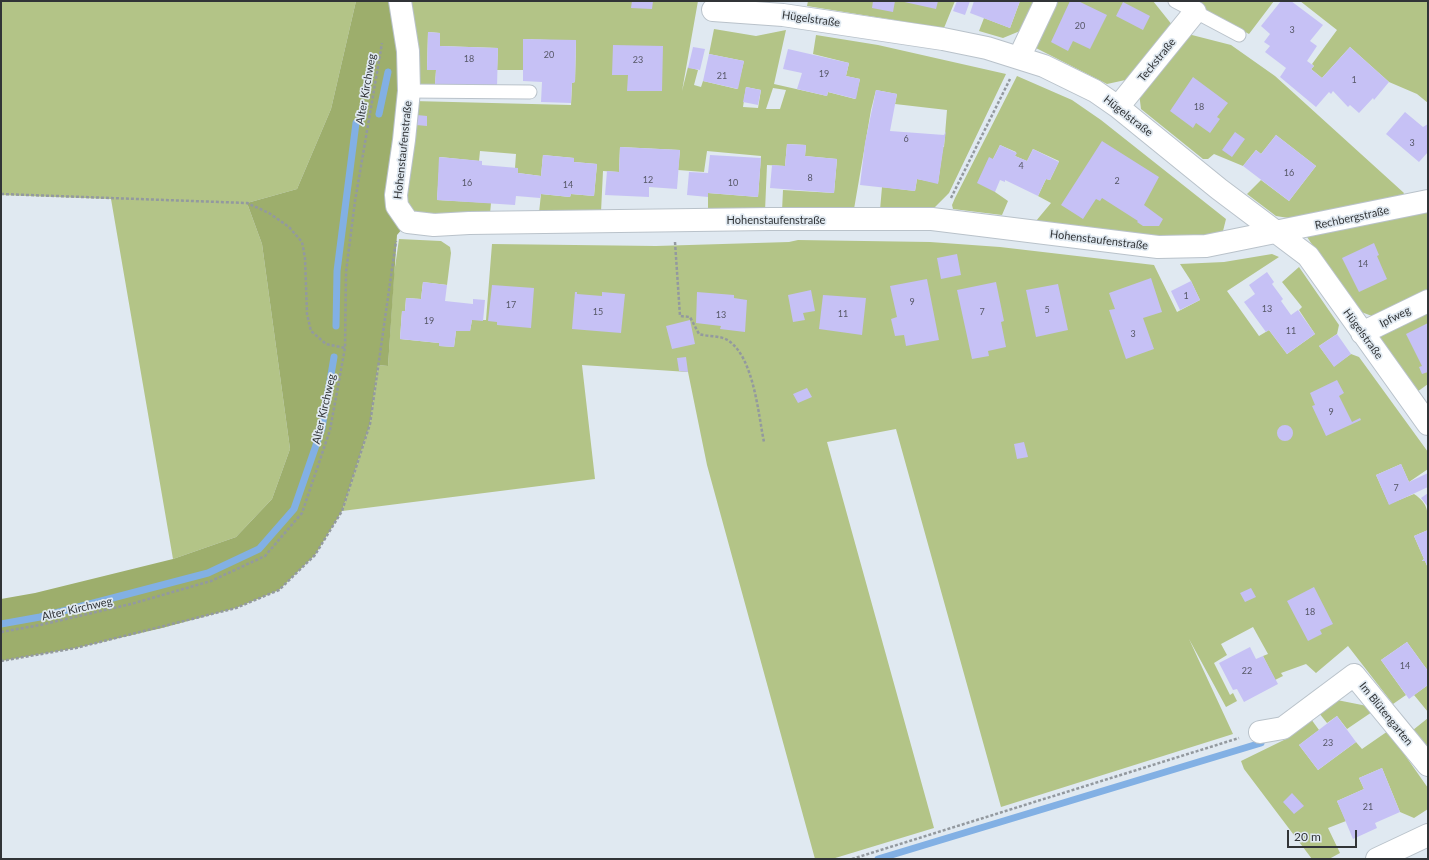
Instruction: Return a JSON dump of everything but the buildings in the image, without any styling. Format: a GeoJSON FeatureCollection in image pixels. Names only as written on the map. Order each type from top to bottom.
{"type":"FeatureCollection","features":[{"type":"Feature","properties":{"kind":"street","name":"Hohenstaufenstraße"},"geometry":{"type":"LineString","coordinates":[[400,1],[408,51],[409,91],[396,195],[397,206],[408,222],[434,225],[469,223],[565,223],[770,219],[932,219],[1079,236],[1158,247],[1206,246],[1276,234]]}},
{"type":"Feature","properties":{"kind":"street"},"geometry":{"type":"LineString","coordinates":[[1019,58],[1046,1]]}},
{"type":"Feature","properties":{"kind":"street","name":"Hügelstraße"},"geometry":{"type":"LineString","coordinates":[[713,10],[783,15],[943,39],[988,48],[1070,77],[1095,91],[1219,190],[1276,234],[1308,256],[1362,334],[1428,424]]}},
{"type":"Feature","properties":{"kind":"street","name":"Teckstraße"},"geometry":{"type":"LineString","coordinates":[[1118,108],[1195,12]]}},
{"type":"Feature","properties":{"kind":"street","name":"Rechbergstraße"},"geometry":{"type":"LineString","coordinates":[[1276,234],[1428,201]]}},
{"type":"Feature","properties":{"kind":"street","name":"Ipfweg"},"geometry":{"type":"LineString","coordinates":[[1362,334],[1428,301]]}},
{"type":"Feature","properties":{"kind":"street","name":"Im Blütengarten"},"geometry":{"type":"LineString","coordinates":[[1260,732],[1283,728],[1354,675],[1428,765]]}},
{"type":"Feature","properties":{"kind":"street"},"geometry":{"type":"LineString","coordinates":[[1377,859],[1428,835]]}},
{"type":"Feature","properties":{"kind":"lane"},"geometry":{"type":"LineString","coordinates":[[1175,1],[1240,35]]}},
{"type":"Feature","properties":{"kind":"lane","name":"Hohenstaufenstraße"},"geometry":{"type":"LineString","coordinates":[[409,91],[530,92]]}},
{"type":"Feature","properties":{"kind":"path","name":"Alter Kirchweg"},"geometry":{"type":"LineString","coordinates":[[1,632],[40,626],[131,604],[211,581],[265,556],[302,513],[330,430],[345,348],[346,272],[355,201],[383,39]]}},
{"type":"Feature","properties":{"kind":"path"},"geometry":{"type":"LineString","coordinates":[[941,221],[1019,58]]}},
{"type":"Feature","properties":{"kind":"path"},"geometry":{"type":"LineString","coordinates":[[1,194],[247,203],[269,213],[289,227],[302,242],[305,258],[307,314],[311,331],[326,344],[345,348]]}},
{"type":"Feature","properties":{"kind":"path"},"geometry":{"type":"LineString","coordinates":[[1,661],[76,648],[236,608],[279,590],[315,554],[342,511],[370,424],[397,235],[408,222]]}},
{"type":"Feature","properties":{"kind":"path"},"geometry":{"type":"LineString","coordinates":[[674,242],[680,316],[690,317],[699,334],[728,340],[738,350],[749,369],[764,442]]}},
{"type":"Feature","properties":{"kind":"path"},"geometry":{"type":"LineString","coordinates":[[852,859],[1260,732]]}},
{"type":"Feature","properties":{"kind":"green space"},"geometry":{"type":"Polygon","coordinates":[[[1,1],[356,1],[331,109],[297,189],[247,203],[262,244],[290,449],[272,499],[236,537],[173,559],[111,199],[1,195],[1,1]]]}},
{"type":"Feature","properties":{"kind":"green space"},"geometry":{"type":"Polygon","coordinates":[[[356,1],[400,1],[408,222],[397,235],[388,366],[378,365],[370,424],[342,511],[315,555],[279,590],[236,608],[162,628],[76,648],[1,661],[1,599],[35,593],[173,559],[236,537],[272,499],[290,449],[262,244],[247,203],[297,189],[331,109],[356,1]]]}},
{"type":"Feature","properties":{"kind":"green space"},"geometry":{"type":"Polygon","coordinates":[[[407,1],[698,1],[682,91],[688,67],[698,70],[694,85],[701,87],[703,81],[737,89],[744,61],[709,54],[714,29],[756,36],[786,30],[774,84],[827,96],[828,92],[855,99],[860,79],[846,76],[849,63],[813,54],[816,35],[878,45],[1006,74],[949,193],[934,208],[880,210],[882,187],[915,191],[917,179],[938,183],[944,147],[947,110],[895,104],[897,94],[876,90],[871,110],[854,209],[782,211],[783,190],[834,193],[837,159],[805,156],[806,145],[787,144],[785,166],[767,165],[765,211],[708,213],[708,193],[758,197],[761,156],[707,151],[704,172],[678,170],[680,150],[620,147],[619,172],[603,171],[601,212],[539,213],[541,194],[570,197],[571,194],[594,196],[597,164],[574,162],[574,158],[543,155],[541,176],[518,173],[518,168],[515,168],[516,154],[480,151],[479,161],[440,157],[437,200],[491,203],[490,214],[416,213],[408,211],[402,186],[413,101],[571,105],[572,83],[575,82],[576,41],[524,39],[523,70],[497,70],[498,48],[440,46],[440,33],[428,32],[427,70],[436,70],[435,85],[416,84],[407,1]],[[746,87],[743,107],[758,108],[761,90],[746,87]],[[773,88],[766,109],[780,109],[786,90],[773,88]]]}},
{"type":"Feature","properties":{"kind":"green space"},"geometry":{"type":"Polygon","coordinates":[[[808,1],[955,1],[944,28],[807,6],[808,1]]]}},
{"type":"Feature","properties":{"kind":"green space"},"geometry":{"type":"Polygon","coordinates":[[[1020,1],[1035,1],[1020,31],[1003,38],[979,31],[984,18],[1010,28],[1020,1]]]}},
{"type":"Feature","properties":{"kind":"green space"},"geometry":{"type":"Polygon","coordinates":[[[1053,1],[1153,1],[1173,26],[1130,79],[1107,84],[1032,46],[1053,1]]]}},
{"type":"Feature","properties":{"kind":"green space"},"geometry":{"type":"Polygon","coordinates":[[[1187,1],[1274,1],[1249,34],[1187,1]]]}},
{"type":"Feature","properties":{"kind":"green space"},"geometry":{"type":"Polygon","coordinates":[[[1300,1],[1428,1],[1428,103],[1417,94],[1389,82],[1350,47],[1322,78],[1311,69],[1314,66],[1312,64],[1337,30],[1300,1]]]}},
{"type":"Feature","properties":{"kind":"green space"},"geometry":{"type":"Polygon","coordinates":[[[1188,34],[1231,45],[1275,76],[1404,193],[1402,197],[1295,219],[1276,216],[1247,194],[1261,180],[1289,201],[1316,166],[1276,135],[1261,154],[1256,150],[1243,166],[1214,154],[1208,159],[1203,159],[1141,109],[1139,93],[1188,34]]]}},
{"type":"Feature","properties":{"kind":"green space"},"geometry":{"type":"Polygon","coordinates":[[[1017,76],[1072,100],[1101,120],[1226,219],[1223,231],[1218,236],[1157,240],[1036,221],[1051,203],[1038,196],[1046,179],[1050,180],[1059,161],[1033,149],[1027,161],[1015,156],[1016,152],[1000,145],[993,159],[995,192],[1008,201],[1002,215],[953,209],[952,205],[955,198],[1017,76]]]}},
{"type":"Feature","properties":{"kind":"green space"},"geometry":{"type":"Polygon","coordinates":[[[1428,210],[1428,295],[1380,319],[1356,310],[1305,234],[1428,210]]]}},
{"type":"Feature","properties":{"kind":"green space"},"geometry":{"type":"Polygon","coordinates":[[[399,239],[441,241],[450,247],[451,253],[447,285],[423,282],[421,299],[406,298],[405,311],[402,311],[400,339],[439,343],[440,346],[454,347],[456,331],[470,331],[472,320],[486,320],[492,244],[656,246],[789,242],[798,240],[930,242],[1000,247],[1154,265],[1177,312],[1200,300],[1191,281],[1180,264],[1224,262],[1272,254],[1279,257],[1227,291],[1259,336],[1269,330],[1287,354],[1315,334],[1299,310],[1302,307],[1282,282],[1299,267],[1339,325],[1337,334],[1319,346],[1334,366],[1351,354],[1359,357],[1428,452],[1428,469],[1409,482],[1401,464],[1376,475],[1389,504],[1414,494],[1423,501],[1427,509],[1428,530],[1414,536],[1424,559],[1422,561],[1425,561],[1428,568],[1428,671],[1407,642],[1381,660],[1406,695],[1393,704],[1348,646],[1316,673],[1306,664],[1281,673],[1283,676],[1275,680],[1263,656],[1268,654],[1253,627],[1221,644],[1227,655],[1214,663],[1230,695],[1233,693],[1237,701],[1226,707],[1189,639],[1233,734],[1001,807],[896,429],[827,442],[934,828],[832,859],[815,859],[707,465],[688,372],[582,365],[595,479],[342,511],[370,424],[378,365],[388,366],[394,274],[399,239]]]}},
{"type":"Feature","properties":{"kind":"green space"},"geometry":{"type":"Polygon","coordinates":[[[1428,306],[1428,384],[1417,392],[1379,342],[1385,328],[1428,306]]]}},
{"type":"Feature","properties":{"kind":"green space"},"geometry":{"type":"Polygon","coordinates":[[[1428,685],[1428,712],[1414,695],[1428,685]]]}},
{"type":"Feature","properties":{"kind":"green space"},"geometry":{"type":"Polygon","coordinates":[[[1337,700],[1367,706],[1372,712],[1347,729],[1337,716],[1327,723],[1319,713],[1337,700]]]}},
{"type":"Feature","properties":{"kind":"green space"},"geometry":{"type":"Polygon","coordinates":[[[1428,718],[1428,750],[1413,730],[1428,718]]]}},
{"type":"Feature","properties":{"kind":"green space"},"geometry":{"type":"Polygon","coordinates":[[[1311,719],[1319,730],[1299,745],[1318,770],[1356,742],[1362,749],[1388,731],[1428,788],[1428,809],[1414,818],[1400,812],[1382,768],[1359,778],[1364,789],[1337,801],[1346,821],[1328,828],[1340,853],[1329,859],[1312,859],[1244,769],[1241,761],[1286,739],[1311,719]]]}},
{"type":"Feature","properties":{"kind":"waterway"},"geometry":{"type":"LineString","coordinates":[[379,114],[388,72]]}},
{"type":"Feature","properties":{"kind":"waterway"},"geometry":{"type":"LineString","coordinates":[[336,326],[337,271],[356,123]]}},
{"type":"Feature","properties":{"kind":"waterway"},"geometry":{"type":"LineString","coordinates":[[1,624],[40,617],[208,573],[259,549],[294,509],[322,428],[334,357]]}},
{"type":"Feature","properties":{"kind":"waterway"},"geometry":{"type":"LineString","coordinates":[[878,859],[1261,743]]}}]}
